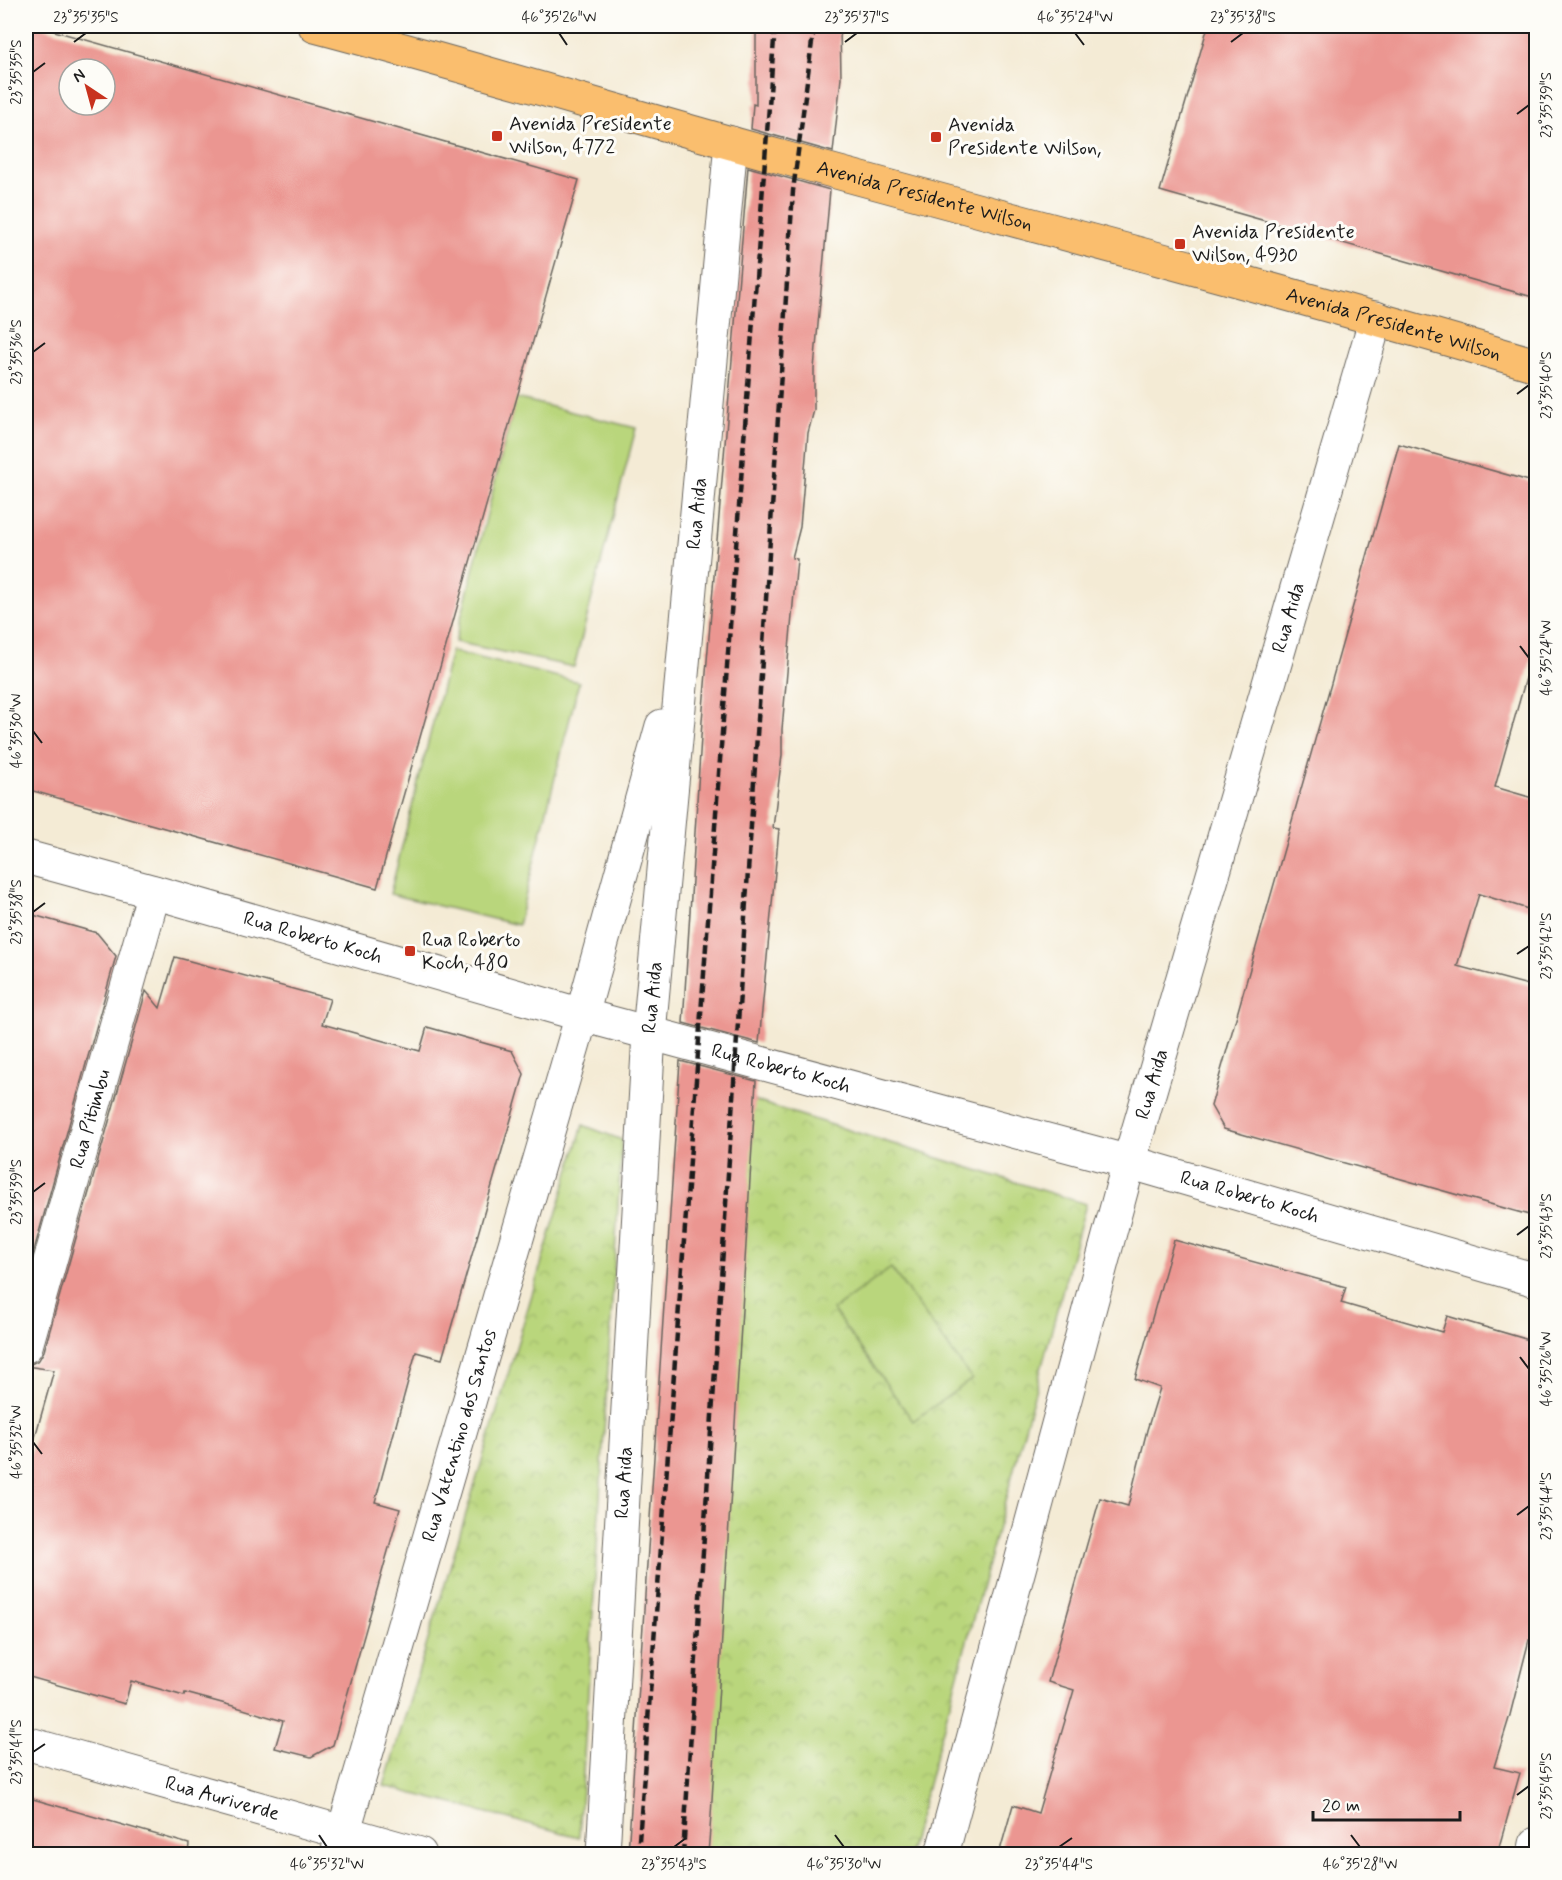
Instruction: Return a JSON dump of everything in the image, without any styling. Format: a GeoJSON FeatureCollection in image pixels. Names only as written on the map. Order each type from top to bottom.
{"type":"FeatureCollection","features":[{"type":"Feature","properties":{"kind":"main road","name":"Avenida Presidente Wilson"},"geometry":{"type":"LineString","coordinates":[[315,26],[440,59],[731,144],[1376,318],[1536,365]]}},
{"type":"Feature","properties":{"kind":"street","name":"Rua Aida"},"geometry":{"type":"LineString","coordinates":[[603,1854],[649,1033],[731,144]]}},
{"type":"Feature","properties":{"kind":"street","name":"Rua Aida"},"geometry":{"type":"LineString","coordinates":[[942,1854],[1130,1162],[1376,318]]}},
{"type":"Feature","properties":{"kind":"street","name":"Rua Vatentino dos Santos"},"geometry":{"type":"LineString","coordinates":[[340,1844],[582,1015],[685,642]]}},
{"type":"Feature","properties":{"kind":"street","name":"Rua Roberto Koch"},"geometry":{"type":"LineString","coordinates":[[26,857],[582,1015],[1130,1162],[1536,1280]]}},
{"type":"Feature","properties":{"kind":"street","name":"Rua Pitimbu"},"geometry":{"type":"LineString","coordinates":[[26,1346],[154,892]]}},
{"type":"Feature","properties":{"kind":"street","name":"Rua Auriverde"},"geometry":{"type":"LineString","coordinates":[[26,1743],[340,1844],[420,1854]]}},
{"type":"Feature","properties":{"kind":"street"},"geometry":{"type":"LineString","coordinates":[[1533,1854],[1536,1844]]}},
{"type":"Feature","properties":{"kind":"green space"},"geometry":{"type":"Polygon","coordinates":[[[516,398],[636,428],[574,667],[455,642],[516,398]]]}},
{"type":"Feature","properties":{"kind":"green space"},"geometry":{"type":"Polygon","coordinates":[[[451,651],[579,682],[518,925],[390,894],[451,651]]]}},
{"type":"Feature","properties":{"kind":"green space"},"geometry":{"type":"Polygon","coordinates":[[[710,1087],[1086,1204],[909,1854],[694,1854],[651,1842],[710,1087]]]}},
{"type":"Feature","properties":{"kind":"green space"},"geometry":{"type":"Polygon","coordinates":[[[583,1125],[622,1140],[579,1837],[384,1786],[583,1125]]]}},
{"type":"Feature","properties":{"kind":"green space"},"geometry":{"type":"Polygon","coordinates":[[[891,1268],[972,1379],[913,1421],[833,1310],[891,1268]]]}},
{"type":"Feature","properties":{"kind":"building"},"geometry":{"type":"Polygon","coordinates":[[[26,26],[37,26],[579,180],[377,888],[26,789],[26,26]]]}},
{"type":"Feature","properties":{"kind":"building"},"geometry":{"type":"Polygon","coordinates":[[[756,26],[840,26],[841,78],[833,152],[751,129],[753,104],[756,105],[756,26]]]}},
{"type":"Feature","properties":{"kind":"building"},"geometry":{"type":"Polygon","coordinates":[[[1208,26],[1536,26],[1536,298],[1160,191],[1208,26]]]}},
{"type":"Feature","properties":{"kind":"building"},"geometry":{"type":"Polygon","coordinates":[[[748,167],[830,190],[814,369],[814,410],[808,433],[800,527],[792,558],[797,559],[782,729],[782,755],[773,828],[779,829],[759,1043],[683,1023],[702,721],[748,167]]]}},
{"type":"Feature","properties":{"kind":"building"},"geometry":{"type":"Polygon","coordinates":[[[1399,444],[1536,483],[1536,643],[1495,787],[1536,799],[1536,879],[1528,909],[1479,894],[1457,966],[1536,987],[1536,1217],[1224,1129],[1211,1106],[1399,444]]]}},
{"type":"Feature","properties":{"kind":"building"},"geometry":{"type":"Polygon","coordinates":[[[26,913],[97,933],[116,956],[26,1279],[26,913]]]}},
{"type":"Feature","properties":{"kind":"building"},"geometry":{"type":"Polygon","coordinates":[[[175,957],[330,999],[322,1024],[420,1051],[427,1027],[512,1051],[524,1074],[442,1359],[416,1352],[375,1502],[400,1509],[333,1745],[311,1757],[275,1748],[283,1721],[233,1706],[185,1693],[184,1696],[131,1681],[125,1704],[26,1676],[26,1469],[54,1370],[26,1366],[26,1364],[39,1360],[44,1351],[146,991],[160,1008],[175,957]]]}},
{"type":"Feature","properties":{"kind":"building"},"geometry":{"type":"Polygon","coordinates":[[[680,1061],[756,1081],[711,1816],[708,1854],[628,1854],[680,1061]]]}},
{"type":"Feature","properties":{"kind":"building"},"geometry":{"type":"Polygon","coordinates":[[[1174,1240],[1346,1287],[1341,1303],[1442,1332],[1447,1316],[1536,1342],[1536,1642],[1529,1640],[1494,1767],[1520,1773],[1497,1854],[999,1854],[1013,1805],[1038,1813],[1074,1690],[1048,1682],[1100,1498],[1128,1506],[1160,1388],[1135,1379],[1174,1240]]]}},
{"type":"Feature","properties":{"kind":"building"},"geometry":{"type":"Polygon","coordinates":[[[26,1797],[189,1844],[188,1854],[26,1854],[26,1797]]]}},
{"type":"Feature","properties":{"kind":"railway"},"geometry":{"type":"LineString","coordinates":[[638,1854],[775,26]]}},
{"type":"Feature","properties":{"kind":"railway"},"geometry":{"type":"LineString","coordinates":[[683,1854],[793,191],[814,26]]}},
{"type":"Feature","properties":{"kind":"place","name":"Avenida Presidente Wilson, 4772"},"geometry":{"type":"Point","coordinates":[497,136]}},
{"type":"Feature","properties":{"kind":"place","name":"Avenida Presidente Wilson,"},"geometry":{"type":"Point","coordinates":[936,137]}},
{"type":"Feature","properties":{"kind":"place","name":"Avenida Presidente Wilson, 4930"},"geometry":{"type":"Point","coordinates":[1180,244]}},
{"type":"Feature","properties":{"kind":"place","name":"Rua Roberto Koch, 480"},"geometry":{"type":"Point","coordinates":[410,951]}}]}
